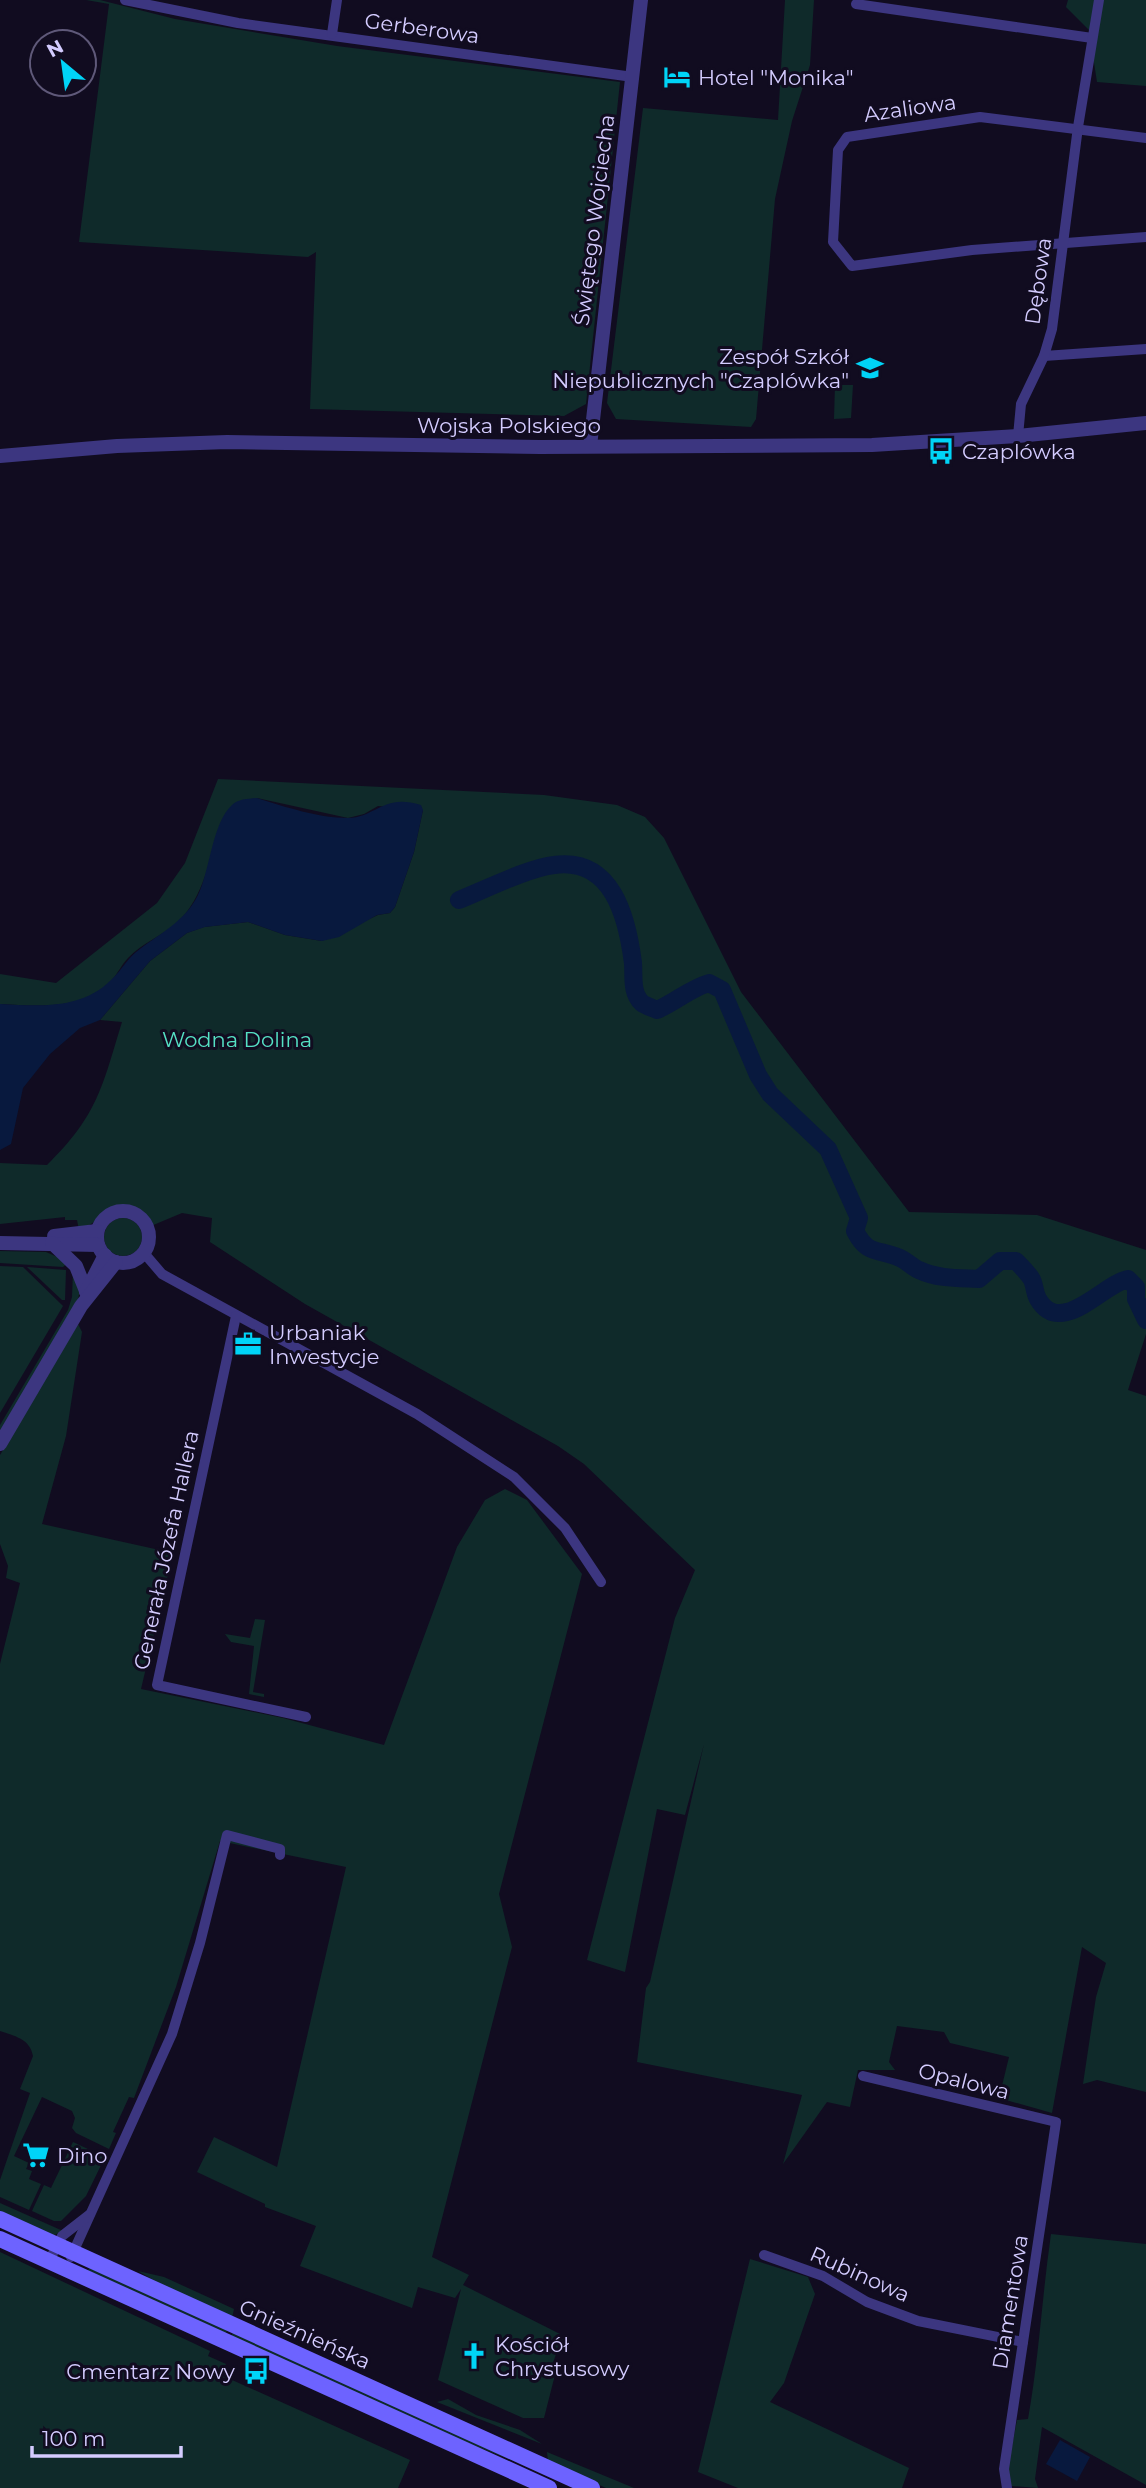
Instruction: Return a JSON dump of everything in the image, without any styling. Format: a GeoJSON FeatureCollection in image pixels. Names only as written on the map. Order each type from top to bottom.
{"type":"FeatureCollection","features":[{"type":"Feature","properties":{"kind":"main road","name":"Gnieźnieńska"},"geometry":{"type":"LineString","coordinates":[[0,2219],[592,2488]]}},
{"type":"Feature","properties":{"kind":"main road","name":"Gnieźnieńska"},"geometry":{"type":"LineString","coordinates":[[0,2239],[549,2488]]}},
{"type":"Feature","properties":{"kind":"street","name":"Gerberowa"},"geometry":{"type":"LineString","coordinates":[[125,0],[238,23],[633,77]]}},
{"type":"Feature","properties":{"kind":"street"},"geometry":{"type":"LineString","coordinates":[[332,34],[337,0]]}},
{"type":"Feature","properties":{"kind":"street","name":"Świętego Wojciecha"},"geometry":{"type":"LineString","coordinates":[[590,446],[640,0]]}},
{"type":"Feature","properties":{"kind":"street","name":"Dębowa"},"geometry":{"type":"LineString","coordinates":[[1018,436],[1021,404],[1044,356],[1052,329],[1077,127],[1099,0]]}},
{"type":"Feature","properties":{"kind":"street"},"geometry":{"type":"LineString","coordinates":[[856,4],[1093,38]]}},
{"type":"Feature","properties":{"kind":"street","name":"Azaliowa"},"geometry":{"type":"LineString","coordinates":[[1063,244],[972,250],[852,266],[833,242],[838,150],[847,137],[980,117],[1077,127]]}},
{"type":"Feature","properties":{"kind":"street"},"geometry":{"type":"LineString","coordinates":[[1077,127],[1146,138]]}},
{"type":"Feature","properties":{"kind":"street"},"geometry":{"type":"LineString","coordinates":[[1063,244],[1146,237]]}},
{"type":"Feature","properties":{"kind":"street"},"geometry":{"type":"LineString","coordinates":[[1044,356],[1146,348]]}},
{"type":"Feature","properties":{"kind":"street","name":"Wojska Polskiego"},"geometry":{"type":"LineString","coordinates":[[0,456],[117,446],[228,442],[590,446],[872,445],[1018,436],[1146,423]]}},
{"type":"Feature","properties":{"kind":"street"},"geometry":{"type":"LineString","coordinates":[[0,1243],[52,1243],[104,1249],[134,1261],[144,1253],[149,1241],[148,1229],[136,1214],[124,1211],[112,1213],[103,1220],[104,1249],[81,1306],[0,1444]]}},
{"type":"Feature","properties":{"kind":"street"},"geometry":{"type":"LineString","coordinates":[[0,1243],[104,1249]]}},
{"type":"Feature","properties":{"kind":"street"},"geometry":{"type":"LineString","coordinates":[[52,1243],[76,1266],[86,1291]]}},
{"type":"Feature","properties":{"kind":"street"},"geometry":{"type":"LineString","coordinates":[[81,1306],[104,1249]]}},
{"type":"Feature","properties":{"kind":"street"},"geometry":{"type":"LineString","coordinates":[[144,1253],[162,1274],[417,1414],[513,1476],[565,1528],[601,1582]]}},
{"type":"Feature","properties":{"kind":"street","name":"Generała Józefa Hallera"},"geometry":{"type":"LineString","coordinates":[[236,1316],[157,1685],[306,1717]]}},
{"type":"Feature","properties":{"kind":"street"},"geometry":{"type":"LineString","coordinates":[[66,2269],[172,2034],[200,1944],[227,1835],[280,1849],[280,1855]]}},
{"type":"Feature","properties":{"kind":"street","name":"Opalowa"},"geometry":{"type":"LineString","coordinates":[[863,2076],[1056,2122]]}},
{"type":"Feature","properties":{"kind":"street","name":"Diamentowa"},"geometry":{"type":"LineString","coordinates":[[1007,2488],[1004,2469],[1056,2122]]}},
{"type":"Feature","properties":{"kind":"street"},"geometry":{"type":"LineString","coordinates":[[49,2261],[62,2236],[91,2214]]}},
{"type":"Feature","properties":{"kind":"street","name":"Rubinowa"},"geometry":{"type":"LineString","coordinates":[[764,2255],[823,2276],[867,2302],[918,2321],[1023,2342]]}},
{"type":"Feature","properties":{"kind":"green space"},"geometry":{"type":"Polygon","coordinates":[[[86,0],[100,0],[175,19],[337,46],[620,82],[586,404],[564,416],[310,409],[316,252],[308,257],[79,242],[109,4],[86,0]]]}},
{"type":"Feature","properties":{"kind":"green space"},"geometry":{"type":"Polygon","coordinates":[[[785,0],[814,0],[810,65],[792,121],[775,199],[756,419],[751,427],[616,419],[607,403],[643,108],[778,120],[785,0]]]}},
{"type":"Feature","properties":{"kind":"green space"},"geometry":{"type":"Polygon","coordinates":[[[1068,0],[1146,0],[1146,86],[1097,82],[1089,30],[1066,7],[1068,0]]]}},
{"type":"Feature","properties":{"kind":"green space"},"geometry":{"type":"Polygon","coordinates":[[[835,385],[853,385],[851,418],[834,419],[835,385]]]}},
{"type":"Feature","properties":{"kind":"green space"},"geometry":{"type":"Polygon","coordinates":[[[218,779],[544,795],[617,805],[645,817],[664,838],[741,992],[909,1212],[1037,1215],[1146,1250],[1146,1334],[1128,1390],[1146,1396],[1146,2092],[1097,2080],[1083,2084],[1096,1997],[1106,1963],[1082,1947],[1052,2113],[999,2098],[1009,2057],[950,2043],[944,2032],[897,2026],[889,2062],[895,2070],[858,2070],[850,2107],[827,2102],[783,2164],[802,2095],[637,2062],[646,1988],[650,1982],[704,1744],[685,1815],[657,1809],[625,1972],[587,1960],[675,1618],[695,1570],[584,1464],[558,1446],[305,1304],[210,1242],[212,1218],[182,1213],[151,1226],[143,1214],[126,1206],[79,1230],[77,1220],[65,1220],[65,1217],[0,1224],[0,1163],[47,1165],[77,1131],[103,1083],[122,1022],[100,1020],[150,961],[187,933],[204,927],[248,922],[285,935],[322,941],[378,915],[390,913],[395,907],[414,852],[423,810],[378,806],[364,814],[348,818],[257,798],[222,820],[200,888],[186,913],[171,928],[126,960],[112,980],[100,990],[74,1002],[60,1004],[0,1004],[0,974],[56,983],[157,903],[185,863],[218,779]]]}},
{"type":"Feature","properties":{"kind":"green space"},"geometry":{"type":"Polygon","coordinates":[[[123,1218],[137,1223],[142,1237],[137,1251],[123,1256],[109,1251],[104,1237],[109,1223],[123,1218]]]}},
{"type":"Feature","properties":{"kind":"green space"},"geometry":{"type":"Polygon","coordinates":[[[0,1251],[46,1252],[69,1262],[63,1267],[0,1263],[0,1251]]]}},
{"type":"Feature","properties":{"kind":"green space"},"geometry":{"type":"Polygon","coordinates":[[[0,1266],[23,1267],[63,1306],[0,1413],[0,1266]]]}},
{"type":"Feature","properties":{"kind":"green space"},"geometry":{"type":"Polygon","coordinates":[[[27,1267],[66,1270],[65,1300],[62,1300],[27,1267]]]}},
{"type":"Feature","properties":{"kind":"green space"},"geometry":{"type":"Polygon","coordinates":[[[73,1271],[80,1289],[78,1300],[0,1433],[0,1425],[68,1310],[72,1297],[73,1271]]]}},
{"type":"Feature","properties":{"kind":"green space"},"geometry":{"type":"Polygon","coordinates":[[[78,1324],[82,1332],[66,1436],[42,1524],[173,1553],[141,1689],[283,1718],[384,1745],[457,1547],[485,1500],[505,1489],[527,1500],[582,1574],[499,1894],[512,1947],[432,2257],[469,2275],[463,2285],[564,2336],[562,2350],[557,2351],[554,2360],[557,2367],[544,2418],[523,2418],[438,2380],[461,2289],[455,2298],[418,2287],[412,2308],[300,2266],[316,2226],[265,2207],[265,2204],[197,2172],[214,2137],[277,2167],[346,1867],[220,1841],[176,1987],[134,2098],[129,2097],[113,2132],[116,2133],[109,2149],[76,2133],[72,2128],[75,2118],[72,2111],[42,2097],[14,2156],[29,2163],[26,2169],[32,2171],[29,2179],[41,2184],[29,2210],[0,2197],[0,2180],[30,2093],[20,2089],[33,2056],[25,2042],[0,2031],[0,1664],[20,1583],[6,1578],[8,1566],[0,1544],[0,1455],[78,1324]]]}},
{"type":"Feature","properties":{"kind":"green space"},"geometry":{"type":"Polygon","coordinates":[[[255,1619],[265,1620],[253,1692],[264,1694],[264,1697],[249,1694],[254,1646],[231,1642],[225,1634],[250,1638],[255,1619]]]}},
{"type":"Feature","properties":{"kind":"green space"},"geometry":{"type":"Polygon","coordinates":[[[73,2142],[105,2157],[86,2196],[61,2221],[54,2221],[32,2211],[44,2185],[51,2188],[73,2142]]]}},
{"type":"Feature","properties":{"kind":"green space"},"geometry":{"type":"Polygon","coordinates":[[[0,2203],[63,2231],[52,2236],[0,2213],[0,2203]]]}},
{"type":"Feature","properties":{"kind":"green space"},"geometry":{"type":"Polygon","coordinates":[[[1051,2234],[1146,2244],[1146,2485],[1042,2427],[1035,2479],[1038,2488],[1011,2486],[1008,2468],[1017,2420],[1028,2419],[1032,2396],[1051,2234]]]}},
{"type":"Feature","properties":{"kind":"green space"},"geometry":{"type":"Polygon","coordinates":[[[0,2252],[210,2351],[208,2356],[226,2364],[221,2375],[410,2460],[398,2488],[0,2488],[0,2252]]]}},
{"type":"Feature","properties":{"kind":"green space"},"geometry":{"type":"Polygon","coordinates":[[[750,2259],[808,2277],[815,2294],[784,2383],[770,2402],[909,2468],[902,2488],[738,2488],[698,2472],[750,2259]]]}},
{"type":"Feature","properties":{"kind":"green space"},"geometry":{"type":"Polygon","coordinates":[[[89,2268],[228,2328],[225,2335],[88,2271],[89,2268]]]}},
{"type":"Feature","properties":{"kind":"green space"},"geometry":{"type":"Polygon","coordinates":[[[138,2271],[164,2277],[234,2309],[232,2318],[172,2291],[138,2271]]]}},
{"type":"Feature","properties":{"kind":"green space"},"geometry":{"type":"Polygon","coordinates":[[[234,2331],[524,2465],[442,2433],[230,2338],[234,2331]]]}},
{"type":"Feature","properties":{"kind":"green space"},"geometry":{"type":"Polygon","coordinates":[[[448,2399],[476,2415],[520,2430],[542,2444],[437,2402],[448,2399]]]}},
{"type":"Feature","properties":{"kind":"green space"},"geometry":{"type":"Polygon","coordinates":[[[547,2452],[634,2488],[606,2488],[548,2462],[547,2452]]]}},
{"type":"Feature","properties":{"kind":"water","name":"Wodna Dolina"},"geometry":{"type":"Polygon","coordinates":[[[257,798],[337,818],[358,817],[398,802],[421,805],[423,810],[414,852],[395,907],[390,913],[377,915],[339,937],[322,941],[285,935],[248,922],[205,927],[187,933],[150,961],[100,1020],[80,1028],[50,1054],[23,1088],[11,1144],[0,1150],[0,1004],[59,1004],[86,997],[99,990],[135,953],[187,912],[202,885],[225,813],[237,802],[257,798]]]}},
{"type":"Feature","properties":{"kind":"water"},"geometry":{"type":"Polygon","coordinates":[[[1060,2440],[1090,2457],[1077,2481],[1046,2464],[1060,2440]]]}},
{"type":"Feature","properties":{"kind":"waterway"},"geometry":{"type":"LineString","coordinates":[[459,900],[543,867],[574,865],[590,870],[603,880],[621,909],[630,945],[638,999],[657,1010],[709,983],[722,990],[758,1075],[770,1094],[828,1149],[859,1218],[855,1231],[864,1244],[900,1258],[916,1269],[949,1278],[979,1279],[1000,1261],[1016,1261],[1031,1278],[1038,1299],[1047,1310],[1058,1313],[1082,1306],[1128,1279],[1136,1287],[1136,1299],[1146,1320]]}},
{"type":"Feature","properties":{"kind":"place","name":"Hotel \"Monika\""},"geometry":{"type":"Point","coordinates":[677,77]}},
{"type":"Feature","properties":{"kind":"place","name":"Zespół Szkół Niepublicznych \"Czaplówka\""},"geometry":{"type":"Point","coordinates":[870,368]}},
{"type":"Feature","properties":{"kind":"place","name":"Czaplówka"},"geometry":{"type":"Point","coordinates":[941,451]}},
{"type":"Feature","properties":{"kind":"place","name":"Urbaniak Inwestycje"},"geometry":{"type":"Point","coordinates":[248,1344]}},
{"type":"Feature","properties":{"kind":"place","name":"Dino"},"geometry":{"type":"Point","coordinates":[36,2155]}},
{"type":"Feature","properties":{"kind":"place","name":"Kościół Chrystusowy"},"geometry":{"type":"Point","coordinates":[474,2356]}},
{"type":"Feature","properties":{"kind":"place","name":"Cmentarz Nowy"},"geometry":{"type":"Point","coordinates":[256,2371]}}]}
